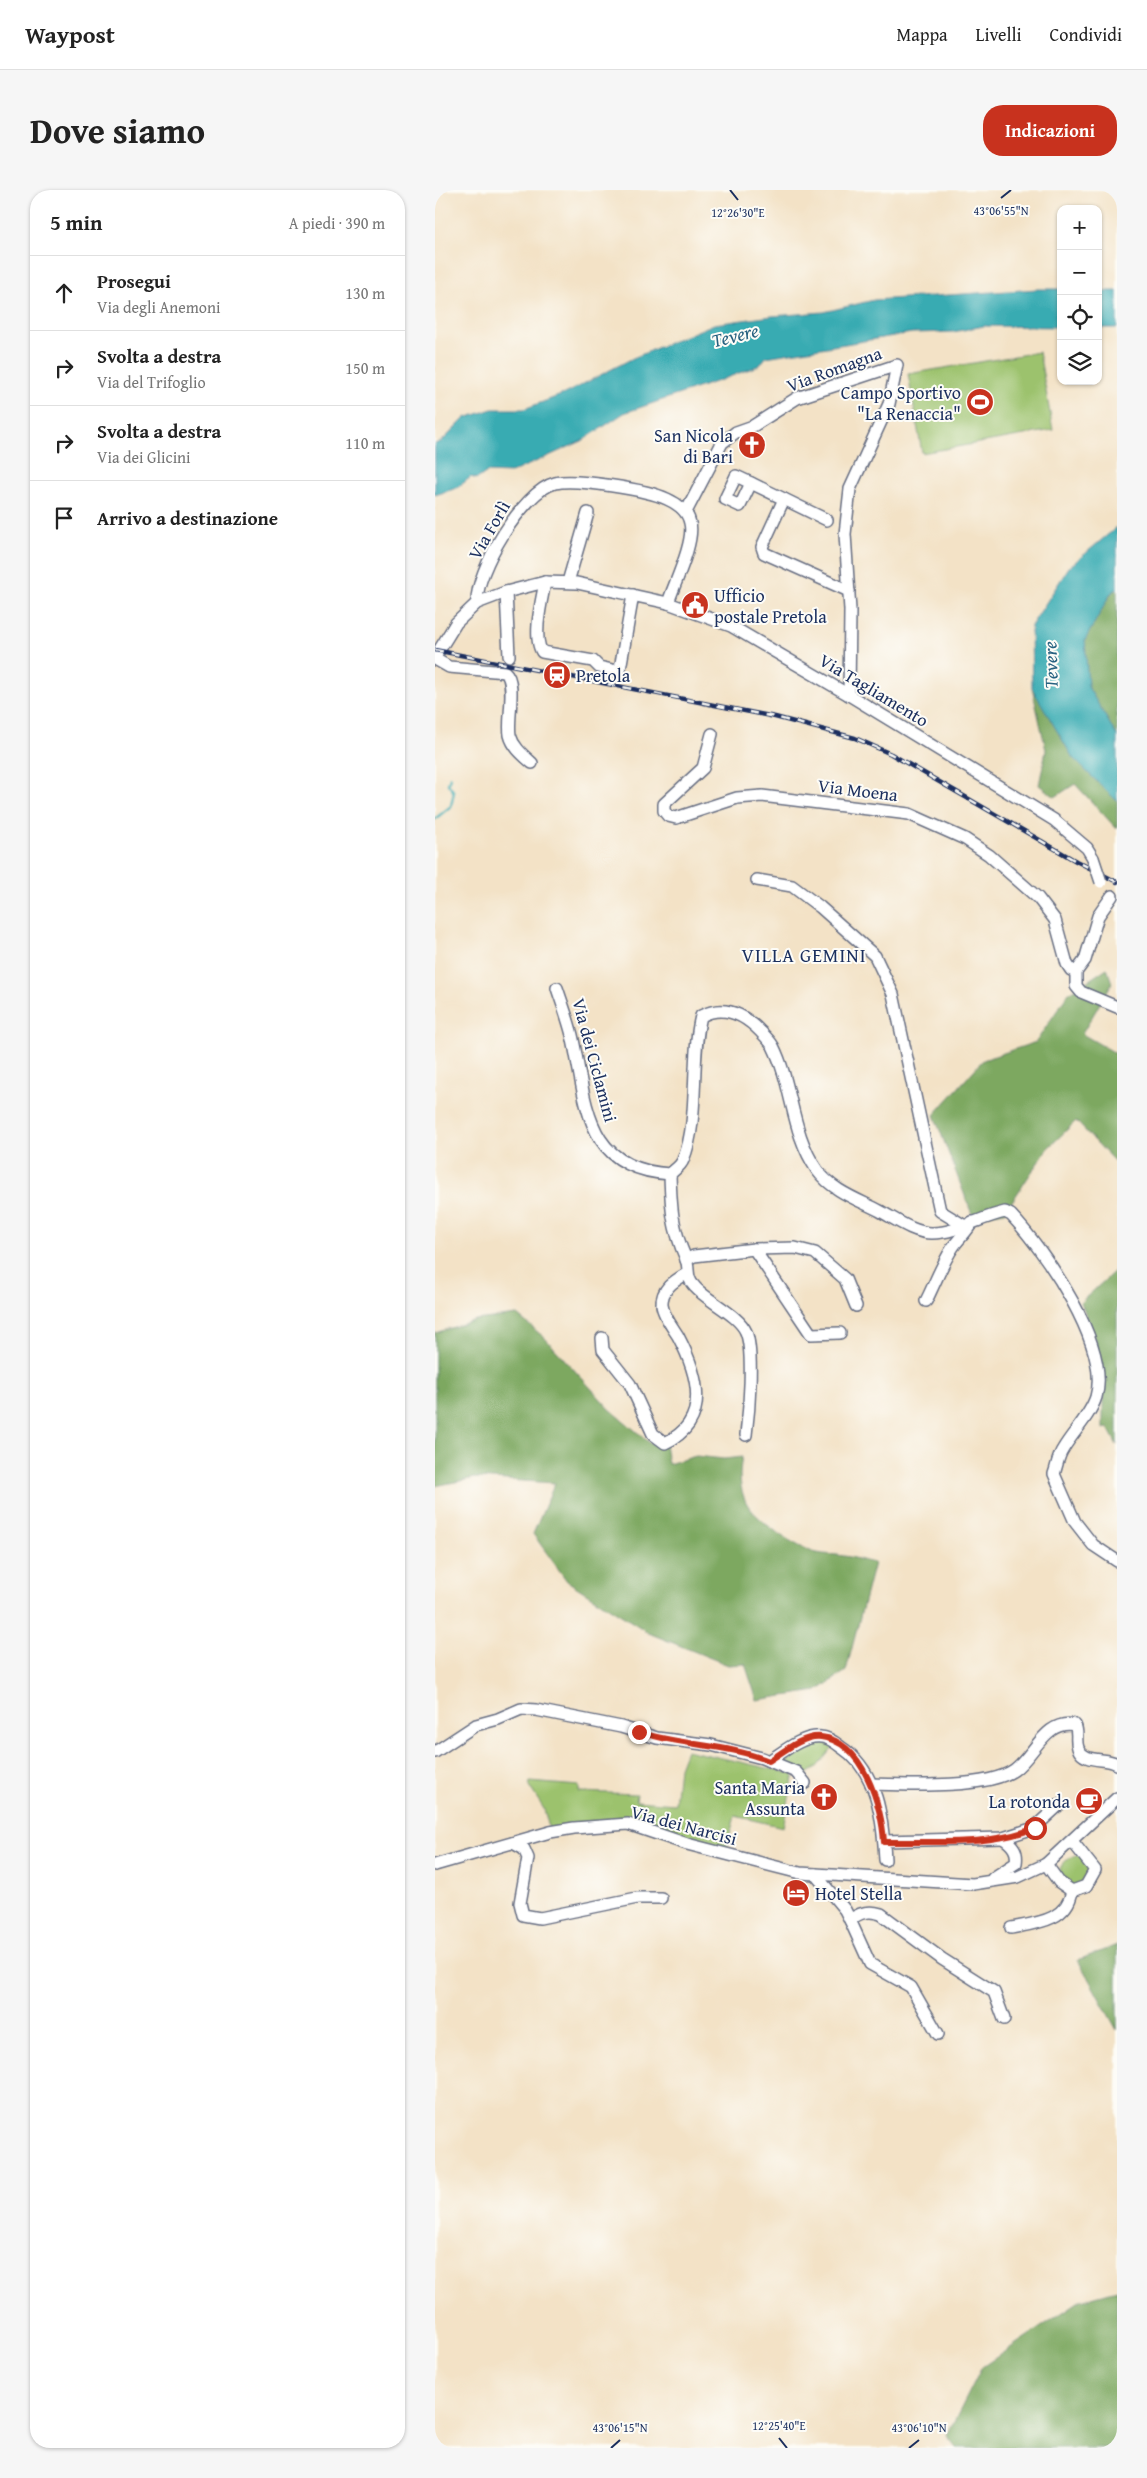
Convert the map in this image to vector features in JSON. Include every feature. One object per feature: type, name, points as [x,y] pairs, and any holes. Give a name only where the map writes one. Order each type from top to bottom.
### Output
[{"type":"street","name":"Via Romagna","points":[[686,512],[722,443],[736,432],[753,426],[797,398],[897,365],[889,404],[850,488],[845,534],[849,591]]},
{"type":"street","name":"Via Forlì","points":[[477,603],[477,594],[483,575],[503,534],[529,498],[548,486],[555,483],[575,482],[654,494],[670,500],[686,512]]},
{"type":"street","points":[[751,483],[827,520]]},
{"type":"street","points":[[784,499],[762,547],[764,552],[849,591],[849,695]]},
{"type":"street","points":[[668,603],[691,536],[690,523],[686,512]]},
{"type":"street","points":[[568,582],[588,513]]},
{"type":"street","points":[[545,582],[538,632],[539,647],[542,652],[593,661],[599,667],[617,671],[620,669],[633,595]]},
{"type":"street","name":"Via Tagliamento","points":[[435,658],[456,623],[477,603],[506,592],[545,582],[568,582],[668,603],[731,626],[849,695],[1054,820],[1087,848],[1093,858],[1101,882],[1114,897]]},
{"type":"street","points":[[506,592],[509,656]]},
{"type":"street","points":[[435,658],[449,666],[505,672],[508,675],[511,683],[510,735],[516,748],[531,763]]},
{"type":"street","name":"Via Moena","points":[[712,734],[703,768],[664,804],[664,810],[668,816],[676,818],[737,798],[762,796],[909,814],[965,839],[989,855],[1039,898],[1055,920],[1067,964],[1071,970],[1076,972],[1076,986],[1081,992],[1117,1007]]},
{"type":"street","points":[[757,880],[792,886],[820,906],[875,956],[893,994],[940,1210],[967,1223]]},
{"type":"street","points":[[1076,972],[1085,960],[1098,916],[1114,897]]},
{"type":"street","name":"Via dei Ciclamini","points":[[557,988],[572,1035],[584,1098],[592,1125],[603,1145],[635,1169],[651,1173],[670,1174]]},
{"type":"street","points":[[746,1434],[750,1406],[749,1340],[745,1329],[695,1287],[686,1274],[686,1260],[682,1254],[673,1224],[670,1174],[683,1162],[689,1140],[695,1065],[695,1039],[701,1016],[711,1011],[730,1011],[749,1020],[772,1044],[782,1067],[794,1118],[806,1150],[818,1171],[833,1186],[915,1229],[931,1233],[954,1229],[967,1223],[1005,1212],[1011,1215],[1055,1270],[1094,1350],[1099,1372],[1096,1397],[1087,1414],[1061,1451],[1054,1474],[1075,1522],[1093,1545],[1117,1561]]},
{"type":"street","points":[[926,1301],[954,1244],[967,1233],[967,1223]]},
{"type":"street","points":[[686,1260],[694,1256],[754,1249],[795,1248],[815,1253],[845,1279],[856,1306]]},
{"type":"street","points":[[754,1249],[811,1334],[840,1333]]},
{"type":"street","points":[[602,1338],[603,1350],[629,1384],[653,1434],[665,1443],[678,1436],[689,1424],[696,1412],[697,1396],[688,1359],[662,1307],[663,1295],[670,1283],[686,1274]]},
{"type":"street","points":[[435,1752],[476,1725],[498,1719],[521,1709],[621,1727],[657,1738],[711,1745],[769,1761],[796,1772],[805,1783]]},
{"type":"street","points":[[871,1784],[948,1784],[1000,1776],[1014,1770],[1051,1730],[1066,1723],[1075,1725],[1079,1733],[1078,1747],[1083,1754],[1097,1761],[1113,1761],[1117,1764]]},
{"type":"street","points":[[769,1761],[805,1739],[821,1737],[849,1752],[862,1765],[871,1784],[883,1830],[885,1860]]},
{"type":"street","name":"Via dei Narcisi","points":[[435,1865],[513,1842],[574,1828],[628,1824],[740,1858],[800,1873],[973,1884],[984,1883],[1018,1877],[1046,1864],[1117,1798]]},
{"type":"street","points":[[884,1842],[1003,1838],[1035,1828],[1059,1805]]},
{"type":"street","points":[[984,1883],[1016,1863],[1017,1856],[1013,1844],[1003,1838]]},
{"type":"street","points":[[1072,1840],[1095,1870],[1086,1886],[1072,1891]]},
{"type":"street","points":[[513,1842],[523,1849],[528,1858],[521,1903],[523,1915],[540,1918],[637,1898],[661,1898]]},
{"type":"street","points":[[1046,1864],[1059,1882],[1072,1891]]},
{"type":"street","points":[[815,1874],[845,1910],[869,1964],[911,1987],[937,2034]]},
{"type":"street","points":[[1011,1928],[1049,1919],[1061,1914],[1070,1903],[1072,1891]]},
{"type":"street","points":[[850,1920],[859,1913],[873,1911],[881,1914],[942,1959],[994,1992],[1004,2019]]},
{"type":"green space","name":"Campo Sportivo \"La Renaccia\"","points":[[1039,352],[1053,430],[922,453],[908,374]]},
{"type":"green space","points":[[1117,589],[1117,736],[1088,687],[1085,640],[1111,593]]},
{"type":"green space","points":[[1032,688],[1073,758],[1117,801],[1117,829],[1075,784],[1055,797],[1039,785],[1046,750]]},
{"type":"green space","points":[[1107,968],[1112,983],[1082,1034],[1117,1054],[1117,1164],[1076,1121],[1047,1149],[1005,1212],[973,1217],[934,1115],[983,1060],[1036,1042],[1068,994]]},
{"type":"green space","points":[[1117,1269],[1117,1445],[1108,1428],[1103,1429],[1103,1381],[1095,1341],[1081,1302]]},
{"type":"green space","points":[[517,1315],[545,1338],[610,1409],[651,1444],[665,1443],[668,1464],[696,1456],[724,1459],[742,1457],[740,1480],[746,1502],[767,1525],[799,1546],[820,1554],[837,1555],[874,1563],[846,1671],[817,1691],[757,1700],[745,1664],[728,1665],[651,1634],[567,1581],[533,1534],[555,1483],[475,1478],[435,1486],[435,1333],[476,1320]]},
{"type":"green space","points":[[805,1739],[836,1743],[817,1767],[802,1777],[769,1761]]},
{"type":"green space","points":[[686,1750],[794,1774],[783,1827],[735,1816],[726,1850],[628,1824],[550,1832],[544,1809],[529,1786],[530,1782],[579,1786],[579,1792],[637,1794],[636,1801],[675,1804],[679,1768]]},
{"type":"green space","points":[[1079,1854],[1092,1871],[1088,1879],[1071,1887],[1058,1875],[1065,1862]]},
{"type":"green space","points":[[1117,1945],[1117,2030],[1078,1960]]},
{"type":"green space","points":[[1117,2290],[1117,2448],[957,2448],[947,2436],[982,2367],[1081,2300]]},
{"type":"water","name":"Tevere","points":[[1057,289],[1057,327],[984,326],[953,332],[912,333],[766,357],[760,365],[624,413],[582,441],[510,473],[487,472],[477,479],[471,477],[457,488],[435,495],[435,444],[442,441],[465,418],[492,409],[524,409],[564,394],[633,358],[714,324],[772,316],[824,312],[874,300]]},
{"type":"water","points":[[1102,291],[1117,291],[1117,328],[1102,328]]},
{"type":"water","name":"Tevere","points":[[1117,527],[1117,589],[1111,593],[1085,640],[1088,687],[1117,736],[1117,801],[1073,758],[1032,688],[1031,626],[1069,567]]},
{"type":"waterway","points":[[435,819],[451,806],[454,792],[448,784],[450,777]]},
{"type":"railway","points":[[435,650],[775,717],[855,738],[891,754],[1076,861],[1117,882]]},
{"type":"place","name":"Campo Sportivo \"La Renaccia\"","points":[[980,402]]},
{"type":"place","name":"San Nicola di Bari","points":[[752,445]]},
{"type":"place","name":"Ufficio postale Pretola","points":[[695,605]]},
{"type":"place","name":"Pretola","points":[[557,675]]},
{"type":"place","name":"Santa Maria Assunta","points":[[824,1797]]},
{"type":"place","name":"La rotonda","points":[[1089,1801]]},
{"type":"place","name":"Hotel Stella","points":[[796,1893]]},
{"type":"district","name":"VILLA GEMINI","points":[[804,955]]},
{"type":"route","points":[[639,1732],[657,1738],[711,1745],[769,1761],[805,1739],[821,1737],[835,1743],[849,1752],[862,1765],[871,1784],[879,1812],[884,1842],[987,1840],[1019,1834],[1035,1828]]}]
